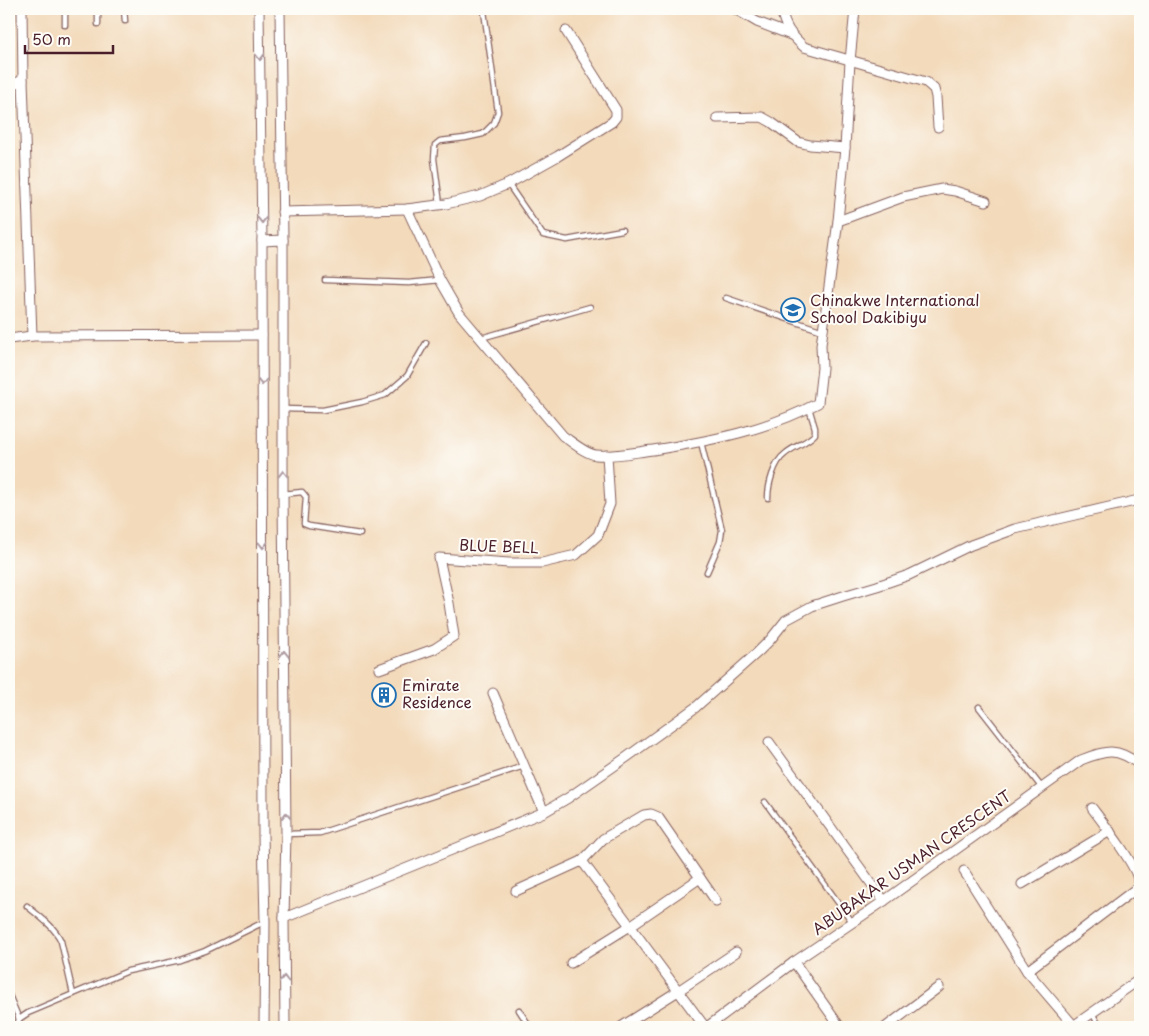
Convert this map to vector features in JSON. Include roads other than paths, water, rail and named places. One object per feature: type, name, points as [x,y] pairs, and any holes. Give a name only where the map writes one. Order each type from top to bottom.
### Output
[{"type":"street","points":[[22,9],[32,336]]},
{"type":"street","points":[[259,9],[262,241],[264,1027]]},
{"type":"street","points":[[280,9],[286,834],[284,918],[285,1027]]},
{"type":"street","points":[[735,9],[757,22],[791,35]]},
{"type":"street","points":[[781,9],[784,22],[791,35],[804,47],[926,82],[934,90],[936,97],[938,127]]},
{"type":"street","points":[[407,209],[440,280],[459,313],[563,436],[594,455],[626,454],[701,442],[771,424],[799,414],[818,403],[822,368],[821,346],[838,221],[845,148],[855,9]]},
{"type":"street","points":[[282,212],[407,209],[480,196],[508,184],[558,156],[612,122],[616,117],[616,110],[566,31]]},
{"type":"street","points":[[9,86],[23,80]]},
{"type":"street","points":[[717,118],[762,117],[798,142],[845,148]]},
{"type":"street","points":[[838,221],[903,198],[942,189],[986,201]]},
{"type":"street","points":[[262,241],[283,240]]},
{"type":"street","points":[[9,339],[32,336],[262,336]]},
{"type":"street","name":"BLUE BELL","points":[[379,669],[434,648],[454,636],[439,558],[509,563],[542,563],[576,555],[598,535],[610,504],[607,455]]},
{"type":"street","points":[[284,918],[544,812],[568,798],[627,758],[696,707],[770,640],[786,620],[812,606],[909,575],[971,545],[1014,529],[1139,500]]},
{"type":"street","points":[[493,693],[544,812]]},
{"type":"street","points":[[769,742],[884,901]]},
{"type":"street","name":"ABUBAKAR USMAN CRESCENT","points":[[706,1027],[794,962],[853,923],[1080,760],[1101,752],[1116,752],[1140,765]]},
{"type":"street","points":[[1027,971],[1137,888],[1139,880],[1134,868],[1110,831],[1092,808]]},
{"type":"street","points":[[516,891],[582,861],[603,839],[644,815],[651,814],[658,817],[716,902]]},
{"type":"street","points":[[1022,884],[1110,831]]},
{"type":"street","points":[[582,861],[706,1027]]},
{"type":"street","points":[[964,871],[1027,971],[1073,1027],[1140,979]]},
{"type":"street","points":[[571,963],[630,926],[700,878]]},
{"type":"street","points":[[621,1027],[736,952]]},
{"type":"street","points":[[794,962],[840,1027]]},
{"type":"street","points":[[886,1027],[939,987]]},
{"type":"lane","points":[[65,9],[65,25]]},
{"type":"lane","points":[[98,9],[98,24]]},
{"type":"lane","points":[[124,9],[125,21]]},
{"type":"lane","points":[[440,204],[434,160],[435,145],[440,141],[483,134],[494,123],[498,112],[484,11]]},
{"type":"lane","points":[[508,184],[544,235],[567,240],[622,230]]},
{"type":"lane","points":[[326,280],[409,283],[440,280]]},
{"type":"lane","points":[[726,298],[823,331]]},
{"type":"lane","points":[[480,338],[590,307]]},
{"type":"lane","points":[[283,410],[323,410],[386,395],[407,376],[426,343]]},
{"type":"lane","points":[[768,498],[772,476],[784,454],[810,440],[815,434],[809,408]]},
{"type":"lane","points":[[701,442],[722,530],[720,542],[707,572]]},
{"type":"lane","points":[[283,494],[302,492],[306,497],[304,524],[360,534]]},
{"type":"lane","points":[[979,707],[1042,788]]},
{"type":"lane","points":[[286,834],[320,833],[524,766]]},
{"type":"lane","points":[[765,802],[853,923]]},
{"type":"lane","points":[[27,906],[58,934],[73,994]]},
{"type":"lane","points":[[19,1019],[28,1013],[128,971],[180,960],[206,951],[265,922]]},
{"type":"lane","points":[[9,995],[19,1019],[17,1027]]},
{"type":"lane","points":[[519,1010],[530,1027]]},
{"type":"lane","points":[[1092,1013],[1100,1027]]},
{"type":"place","name":"Chinakwe International School Dakibiyu","points":[[793,310]]},
{"type":"place","name":"Emirate Residence","points":[[384,695]]}]
